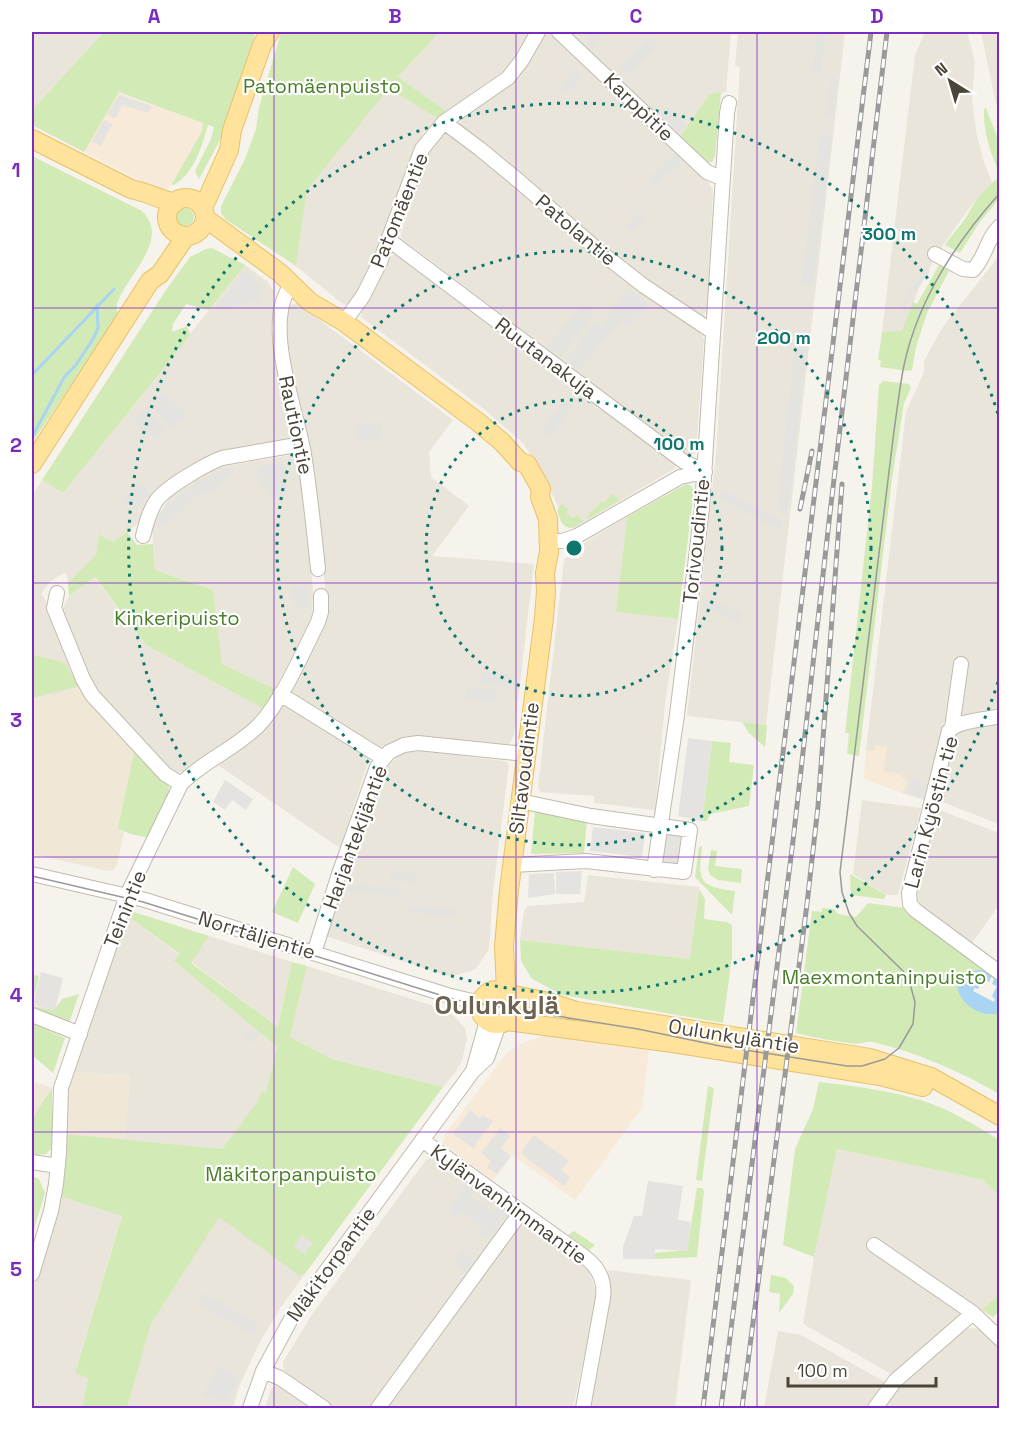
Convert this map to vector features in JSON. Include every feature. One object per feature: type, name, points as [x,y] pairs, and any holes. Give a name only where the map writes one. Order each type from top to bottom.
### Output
[{"type":"main road","points":[[32,464],[150,282],[152,268],[164,247],[229,150],[232,130],[264,36]]},
{"type":"main road","name":"Siltavoudintie","points":[[32,139],[131,189],[138,197],[186,217],[238,244],[262,260],[321,310],[344,322],[502,442],[520,462],[521,469],[534,492],[540,497],[548,519],[546,591],[504,946],[496,995],[515,1008],[511,1018],[498,1022]]},
{"type":"main road","points":[[496,995],[480,1011],[498,1022]]},
{"type":"main road","name":"Oulunkyläntie","points":[[496,995],[549,1002],[576,1011],[870,1058],[931,1077],[999,1116]]},
{"type":"main road","name":"Oulunkyläntie","points":[[498,1022],[692,1046],[880,1076],[938,1092],[954,1092]]},
{"type":"street","name":"Patomäentie","points":[[344,322],[363,296],[389,240],[422,149],[444,122],[508,78],[522,60],[538,32]]},
{"type":"street","name":"Karppitie","points":[[559,32],[707,172],[721,178]]},
{"type":"street","name":"Torivoudintie","points":[[654,870],[677,715],[705,472],[721,178],[729,103]]},
{"type":"street","name":"Patolantie","points":[[444,122],[520,182],[617,265],[713,332]]},
{"type":"street","points":[[935,254],[963,269],[973,270],[983,258],[988,240],[999,226]]},
{"type":"street","name":"Ruutanakuja","points":[[389,240],[683,461],[705,472]]},
{"type":"street","name":"Rautiontie","points":[[292,284],[282,297],[280,328],[284,376],[302,444],[318,568]]},
{"type":"street","points":[[143,536],[147,521],[160,497],[206,465],[221,458],[302,444]]},
{"type":"street","points":[[549,546],[577,536],[680,477],[705,472]]},
{"type":"street","points":[[57,593],[54,608],[91,694],[165,774],[181,784]]},
{"type":"street","name":"Teinintie","points":[[32,1274],[51,1211],[58,1166],[61,1088],[127,895],[181,784],[190,774],[259,725],[280,694],[318,622],[321,612],[321,596]]},
{"type":"street","points":[[951,728],[961,664]]},
{"type":"street","points":[[280,694],[383,759]]},
{"type":"street","name":"Larin Kyöstin tie","points":[[999,716],[951,728],[949,731],[911,881],[909,898],[915,910],[999,973]]},
{"type":"street","name":"Harjantekijäntie","points":[[314,953],[366,796],[377,767],[383,759],[397,748],[418,743],[525,754]]},
{"type":"street","points":[[512,865],[586,861],[684,872],[690,830],[591,816],[520,801]]},
{"type":"street","name":"Norrtäljentie","points":[[32,874],[127,895],[447,995],[496,995]]},
{"type":"street","points":[[32,1015],[80,1034]]},
{"type":"street","name":"Mäkitorpantie","points":[[250,1408],[262,1371],[280,1335],[473,1071],[498,1022]]},
{"type":"street","name":"Kylänvanhimmantie","points":[[422,1140],[590,1261],[602,1281],[603,1298],[583,1408]]},
{"type":"street","points":[[32,1162],[58,1166]]},
{"type":"street","points":[[378,1408],[521,1212]]},
{"type":"street","points":[[874,1245],[973,1313],[999,1339]]},
{"type":"street","points":[[875,1408],[895,1381],[973,1313]]},
{"type":"street","points":[[262,1371],[280,1378],[324,1408]]},
{"type":"shaded area","points":[[32,32],[104,32],[32,110]]},
{"type":"shaded area","points":[[432,32],[530,32],[505,70],[446,111],[398,77],[436,36]]},
{"type":"shaded area","points":[[545,32],[551,32],[707,180],[713,190],[707,311],[703,315],[699,316],[645,278],[576,225],[532,183],[462,127],[460,123],[464,117],[519,78]]},
{"type":"shaded area","points":[[568,32],[731,32],[726,92],[709,94],[680,137]]},
{"type":"shaded area","points":[[592,32],[604,32],[593,49],[586,39]]},
{"type":"shaded area","points":[[738,32],[845,32],[766,725],[687,716],[716,455],[740,67],[735,66]]},
{"type":"shaded area","points":[[818,32],[826,32],[821,73],[812,72]]},
{"type":"shaded area","points":[[925,32],[967,32],[975,61],[972,100],[977,136],[992,182],[967,211],[935,257],[920,286],[902,332],[882,332],[915,55]]},
{"type":"shaded area","points":[[981,32],[999,32],[999,113],[995,99]]},
{"type":"shaded area","points":[[648,37],[657,45],[628,75],[620,67]]},
{"type":"shaded area","points":[[574,69],[584,77],[566,94],[560,90]]},
{"type":"shaded area","points":[[831,78],[838,79],[834,117],[826,116]]},
{"type":"shaded area","points":[[389,87],[438,119],[423,133],[366,275],[352,302],[344,305],[296,266],[307,190]]},
{"type":"shaded area","points":[[118,92],[203,123],[202,131],[183,168],[171,186],[166,189],[157,189],[84,152]]},
{"type":"shaded area","points":[[119,95],[152,106],[148,113],[122,105],[115,119],[107,114]]},
{"type":"shaded area","points":[[668,107],[686,124],[680,133],[660,116]]},
{"type":"shaded area","points":[[104,120],[113,124],[100,146],[92,141]]},
{"type":"shaded area","points":[[446,133],[451,134],[526,196],[578,244],[698,330],[704,339],[696,452],[694,454],[687,456],[401,238],[429,153],[440,137]]},
{"type":"shaded area","points":[[820,134],[832,136],[813,286],[801,285]]},
{"type":"shaded area","points":[[675,153],[683,162],[655,186],[648,178]]},
{"type":"shaded area","points":[[639,212],[644,218],[633,231],[627,226]]},
{"type":"shaded area","points":[[396,254],[676,463],[674,469],[576,527],[572,528],[565,523],[543,473],[523,443],[485,410],[361,317],[363,304],[391,256]]},
{"type":"shaded area","points":[[999,256],[999,707],[963,715],[946,716],[924,800],[902,793],[907,781],[884,771],[874,751],[866,750],[906,412],[924,372],[924,361],[942,328]]},
{"type":"shaded area","points":[[245,265],[268,282],[273,290],[273,345],[277,375],[292,438],[215,454],[200,461],[154,492],[139,523],[113,542],[99,534],[96,555],[68,583],[67,575],[64,573],[51,581],[41,594],[79,686],[52,697],[32,664],[32,496],[42,480],[63,493]]},
{"type":"shaded area","points":[[926,268],[930,271],[903,309],[899,306]]},
{"type":"shaded area","points":[[245,270],[261,286],[259,301],[221,310],[216,305]]},
{"type":"shaded area","points":[[628,287],[649,304],[630,327],[622,320],[580,370],[566,360],[595,322],[600,326]]},
{"type":"shaded area","points":[[297,303],[453,420],[429,452],[431,477],[469,506],[432,556],[534,564],[514,735],[510,743],[505,746],[417,736],[377,747],[291,692],[327,605],[310,446],[294,394],[288,363],[285,307]]},
{"type":"shaded area","points":[[584,305],[595,313],[561,357],[547,346]]},
{"type":"shaded area","points":[[795,345],[807,348],[787,515],[777,510]]},
{"type":"shaded area","points":[[163,392],[187,415],[171,428],[149,404]]},
{"type":"shaded area","points":[[564,399],[573,406],[550,438],[541,431]]},
{"type":"shaded area","points":[[146,407],[165,428],[155,440],[133,422]]},
{"type":"shaded area","points":[[381,421],[383,439],[357,441],[355,425]]},
{"type":"shaded area","points":[[297,454],[313,589],[312,619],[275,689],[222,664],[213,590],[155,570],[152,527],[170,496],[215,468]]},
{"type":"shaded area","points":[[283,462],[288,496],[271,499],[255,472],[262,466]]},
{"type":"shaded area","points":[[229,466],[235,471],[210,493],[199,494],[164,527],[158,527],[157,515],[172,502],[196,482]]},
{"type":"shaded area","points":[[139,482],[151,492],[136,510],[123,500]]},
{"type":"shaded area","points":[[723,490],[783,520],[781,531],[719,498]]},
{"type":"shaded area","points":[[627,517],[616,612],[678,619],[665,704],[655,810],[594,803],[594,796],[540,792],[538,788],[564,560],[581,545]]},
{"type":"shaded area","points":[[94,577],[146,645],[264,709],[258,717],[246,728],[184,771],[176,773],[169,769],[95,691],[62,610],[69,596]]},
{"type":"shaded area","points":[[307,586],[310,606],[302,608],[294,606],[291,587]]},
{"type":"shaded area","points":[[706,598],[741,613],[739,622],[704,607]]},
{"type":"shaded area","points":[[32,664],[52,696],[79,686],[88,702],[138,756],[139,762],[117,865],[113,870],[107,871],[32,854]]},
{"type":"shaded area","points":[[482,672],[516,675],[513,688],[480,684]]},
{"type":"shaded area","points":[[467,687],[497,689],[495,703],[465,699]]},
{"type":"shaded area","points":[[283,704],[370,756],[340,848],[215,763]]},
{"type":"shaded area","points":[[999,722],[999,824],[937,800],[956,731]]},
{"type":"shaded area","points":[[688,738],[712,741],[702,821],[678,816]]},
{"type":"shaded area","points":[[875,745],[887,747],[884,771],[901,774],[901,778],[907,781],[902,793],[864,779],[866,750],[874,751]]},
{"type":"shaded area","points":[[421,751],[505,761],[509,764],[493,891],[489,949],[478,966],[457,975],[448,976],[326,936],[384,771],[398,756]]},
{"type":"shaded area","points":[[913,779],[927,784],[921,799],[906,793]]},
{"type":"shaded area","points":[[225,780],[253,799],[246,810],[232,800],[225,810],[213,802]]},
{"type":"shaded area","points":[[862,800],[921,808],[898,895],[886,895],[853,874]]},
{"type":"shaded area","points":[[934,808],[999,833],[999,905],[972,943],[920,903],[917,897]]},
{"type":"shaded area","points":[[661,825],[685,829],[684,872],[654,870]]},
{"type":"shaded area","points":[[593,827],[645,833],[642,857],[590,851]]},
{"type":"shaded area","points":[[391,871],[417,873],[414,883],[390,880]]},
{"type":"shaded area","points":[[582,871],[580,894],[556,894],[556,872]]},
{"type":"shaded area","points":[[554,873],[555,894],[528,898],[529,874]]},
{"type":"shaded area","points":[[588,875],[699,887],[690,959],[520,940],[524,911],[528,906],[584,902]]},
{"type":"shaded area","points":[[352,884],[400,890],[400,896],[346,891]]},
{"type":"shaded area","points":[[411,905],[455,910],[455,917],[408,912]]},
{"type":"shaded area","points":[[126,915],[180,955],[175,962],[277,1047],[266,1092],[222,1149],[124,1140],[130,1076],[71,1072]]},
{"type":"shaded area","points":[[209,936],[292,962],[278,1027],[191,962]]},
{"type":"shaded area","points":[[307,966],[440,1008],[453,1015],[465,1028],[467,1038],[462,1061],[455,1073],[443,1087],[332,1059],[290,1037]]},
{"type":"shaded area","points":[[41,972],[63,978],[55,1011],[33,1005]]},
{"type":"shaded area","points":[[247,1029],[259,1032],[255,1043],[244,1039]]},
{"type":"shaded area","points":[[543,1036],[563,1036],[649,1050],[642,1108],[575,1200],[512,1155],[493,1181],[443,1144],[444,1136],[506,1054],[520,1044]]},
{"type":"shaded area","points":[[71,1072],[130,1076],[124,1140],[65,1134],[66,1086]]},
{"type":"shaded area","points":[[32,1081],[52,1088],[32,1119]]},
{"type":"shaded area","points":[[470,1110],[480,1118],[482,1115],[493,1121],[473,1148],[453,1134]]},
{"type":"shaded area","points":[[500,1128],[510,1135],[501,1148],[511,1156],[497,1174],[487,1167],[491,1161],[481,1153]]},
{"type":"shaded area","points":[[534,1135],[569,1161],[561,1170],[570,1177],[564,1186],[523,1155],[522,1150]]},
{"type":"shaded area","points":[[837,1149],[984,1180],[999,1196],[999,1294],[982,1310],[975,1305],[893,1375],[803,1324],[814,1257]]},
{"type":"shaded area","points":[[432,1157],[508,1210],[509,1218],[372,1408],[335,1408],[287,1374],[283,1362],[311,1316],[426,1160]]},
{"type":"shaded area","points":[[648,1181],[683,1186],[678,1220],[691,1222],[687,1251],[655,1249],[655,1259],[623,1259],[623,1247],[634,1216],[642,1216]]},
{"type":"shaded area","points":[[466,1185],[475,1192],[472,1197],[494,1213],[499,1207],[508,1214],[488,1240],[479,1234],[483,1228],[461,1212],[457,1218],[448,1211]]},
{"type":"shaded area","points":[[60,1196],[122,1215],[75,1372],[88,1378],[82,1408],[32,1408],[32,1291]]},
{"type":"shaded area","points":[[220,1214],[304,1275],[261,1340],[240,1384],[233,1408],[127,1408],[151,1324]]},
{"type":"shaded area","points":[[523,1223],[581,1264],[588,1271],[593,1282],[596,1294],[595,1305],[573,1408],[387,1408],[519,1225]]},
{"type":"shaded area","points":[[302,1235],[313,1243],[304,1254],[294,1247]]},
{"type":"shaded area","points":[[462,1251],[474,1260],[465,1272],[453,1263]]},
{"type":"shaded area","points":[[608,1270],[691,1280],[675,1408],[590,1408],[611,1290]]},
{"type":"shaded area","points":[[204,1293],[259,1324],[253,1335],[197,1304]]},
{"type":"shaded area","points":[[969,1328],[980,1329],[999,1348],[999,1408],[883,1408],[899,1386],[961,1332]]},
{"type":"shaded area","points":[[778,1331],[801,1335],[885,1382],[865,1408],[764,1408]]},
{"type":"shaded area","points":[[217,1366],[239,1377],[227,1402],[203,1395]]},
{"type":"shaded area","points":[[276,1385],[314,1408],[265,1408],[271,1389]]},
{"type":"green space","name":"Patomäenpuisto","points":[[104,32],[256,32],[239,94],[219,142],[199,179],[195,171],[211,139],[214,127],[208,125],[192,167],[174,185],[172,184],[202,131],[203,123],[119,92],[84,152],[32,125],[32,110]]},
{"type":"green space","name":"Patomäenpuisto","points":[[281,32],[432,32],[437,35],[398,77],[446,111],[438,119],[389,88],[307,190],[296,266],[225,219],[221,213],[221,206],[245,159],[256,129],[259,108]]},
{"type":"green space","points":[[721,92],[715,156],[712,162],[707,162],[680,137],[709,94]]},
{"type":"green space","points":[[986,108],[999,142],[999,172],[986,133],[984,109]]},
{"type":"green space","points":[[32,156],[142,211],[150,222],[152,233],[145,256],[118,301],[118,315],[32,443]]},
{"type":"green space","points":[[999,178],[999,199],[979,223],[960,253],[945,245],[981,194]]},
{"type":"green space","points":[[185,208],[191,211],[194,217],[191,223],[185,226],[179,223],[176,217],[179,211]]},
{"type":"green space","points":[[212,248],[245,265],[209,310],[186,304],[173,324],[172,332],[187,326],[190,335],[63,493],[42,480],[190,257]]},
{"type":"green space","points":[[939,265],[949,271],[927,313],[916,347],[912,370],[880,367],[881,361],[878,360],[882,332],[902,331],[913,302],[917,304]]},
{"type":"green space","points":[[883,381],[909,384],[911,388],[904,403],[892,479],[859,756],[847,754],[849,733],[845,733],[872,486],[879,385]]},
{"type":"green space","points":[[686,484],[694,490],[678,619],[616,612],[627,517]]},
{"type":"green space","points":[[612,494],[620,500],[590,518],[586,517],[602,502],[604,503]]},
{"type":"green space","points":[[562,504],[568,509],[566,513],[572,518],[576,517],[575,514],[584,521],[572,528],[565,526],[557,510]]},
{"type":"green space","name":"Kinkeripuisto","points":[[127,532],[137,545],[153,544],[155,570],[213,590],[222,664],[275,689],[264,709],[146,645],[95,577],[69,596],[68,583],[96,555],[99,534],[113,542]]},
{"type":"green space","points":[[35,655],[65,663],[79,686],[32,698],[32,662]]},
{"type":"green space","points":[[742,722],[767,725],[765,747],[749,733]]},
{"type":"green space","points":[[712,741],[731,743],[729,762],[754,765],[749,806],[710,814],[707,821],[702,821]]},
{"type":"green space","points":[[134,753],[168,784],[170,793],[149,838],[130,834],[118,828]]},
{"type":"green space","points":[[535,811],[587,821],[584,853],[531,854]]},
{"type":"green space","points":[[702,846],[700,867],[703,880],[714,887],[735,891],[732,915],[695,877],[699,847]]},
{"type":"green space","points":[[711,850],[717,851],[715,866],[742,869],[741,883],[718,880],[710,875],[708,868]]},
{"type":"green space","points":[[293,867],[315,884],[298,923],[272,912]]},
{"type":"green space","points":[[850,874],[886,895],[884,899],[851,895]]},
{"type":"green space","points":[[699,889],[705,899],[704,919],[727,922],[732,925],[732,957],[723,1023],[563,995],[532,979],[521,961],[520,940],[690,959]]},
{"type":"green space","name":"Maexmontaninpuisto","points":[[868,903],[905,908],[979,967],[999,979],[999,1094],[937,1063],[889,1046],[871,1042],[855,1044],[796,1033],[812,911],[822,912],[822,908],[834,909],[838,914],[856,917]]},
{"type":"green space","name":"Mäkitorpanpuisto","points":[[131,911],[209,936],[191,963],[278,1027],[292,962],[307,966],[290,1037],[332,1059],[443,1087],[304,1275],[300,1276],[219,1217],[151,1324],[127,1408],[82,1408],[88,1378],[75,1373],[122,1216],[60,1196],[65,1134],[222,1149],[256,1104],[263,1090],[264,1094],[266,1092],[277,1047],[174,961],[180,954],[126,915]]},
{"type":"green space","points":[[32,974],[39,976],[32,1006]]},
{"type":"green space","points":[[79,994],[68,1026],[32,1010],[32,1006],[54,1010],[62,999]]},
{"type":"green space","points":[[32,1023],[65,1038],[53,1073],[32,1055]]},
{"type":"green space","points":[[819,1082],[883,1091],[930,1103],[951,1112],[999,1140],[999,1196],[984,1180],[837,1149],[814,1257],[783,1245],[795,1149],[813,1109]]},
{"type":"green space","points":[[708,1086],[714,1088],[702,1181],[696,1180]]},
{"type":"green space","points":[[52,1088],[52,1148],[46,1154],[32,1155],[32,1119]]},
{"type":"green space","points":[[32,1176],[39,1179],[45,1193],[33,1232],[32,1231]]},
{"type":"green space","points":[[697,1188],[702,1188],[704,1191],[697,1257],[655,1259],[655,1253],[687,1250]]},
{"type":"green space","points":[[574,1231],[595,1245],[589,1250],[568,1235]]},
{"type":"green space","points":[[771,1275],[786,1278],[794,1286],[793,1294],[779,1313],[780,1294],[769,1292]]},
{"type":"green space","points":[[999,1294],[999,1311],[993,1317],[982,1310]]},
{"type":"water","points":[[982,970],[999,982],[999,1013],[987,1014],[976,1010],[960,996],[958,987],[960,979],[968,973]]},
{"type":"pier","points":[[991,977],[994,979],[992,984],[997,986],[992,996],[995,999],[994,1002],[973,991],[975,988],[978,989],[984,979],[989,982]]},
{"type":"waterway","points":[[32,375],[114,289]]},
{"type":"waterway","points":[[32,437],[65,376],[76,365],[93,339],[98,328],[97,305]]},
{"type":"tram line","points":[[32,876],[143,902],[456,1000],[847,1066],[862,1066],[885,1059],[899,1048],[913,1024],[915,1002],[910,984],[903,971],[857,926],[849,913],[842,892],[840,872],[895,422],[903,370],[917,321],[953,253],[1000,193]]},
{"type":"railway","points":[[703,1408],[871,32]]},
{"type":"railway","points":[[721,1408],[793,841],[887,32]]},
{"type":"railway","points":[[800,509],[812,451]]},
{"type":"railway","points":[[742,1408],[818,806],[842,484]]},
{"type":"district","name":"Oulunkylä","points":[[497,1005]]}]
